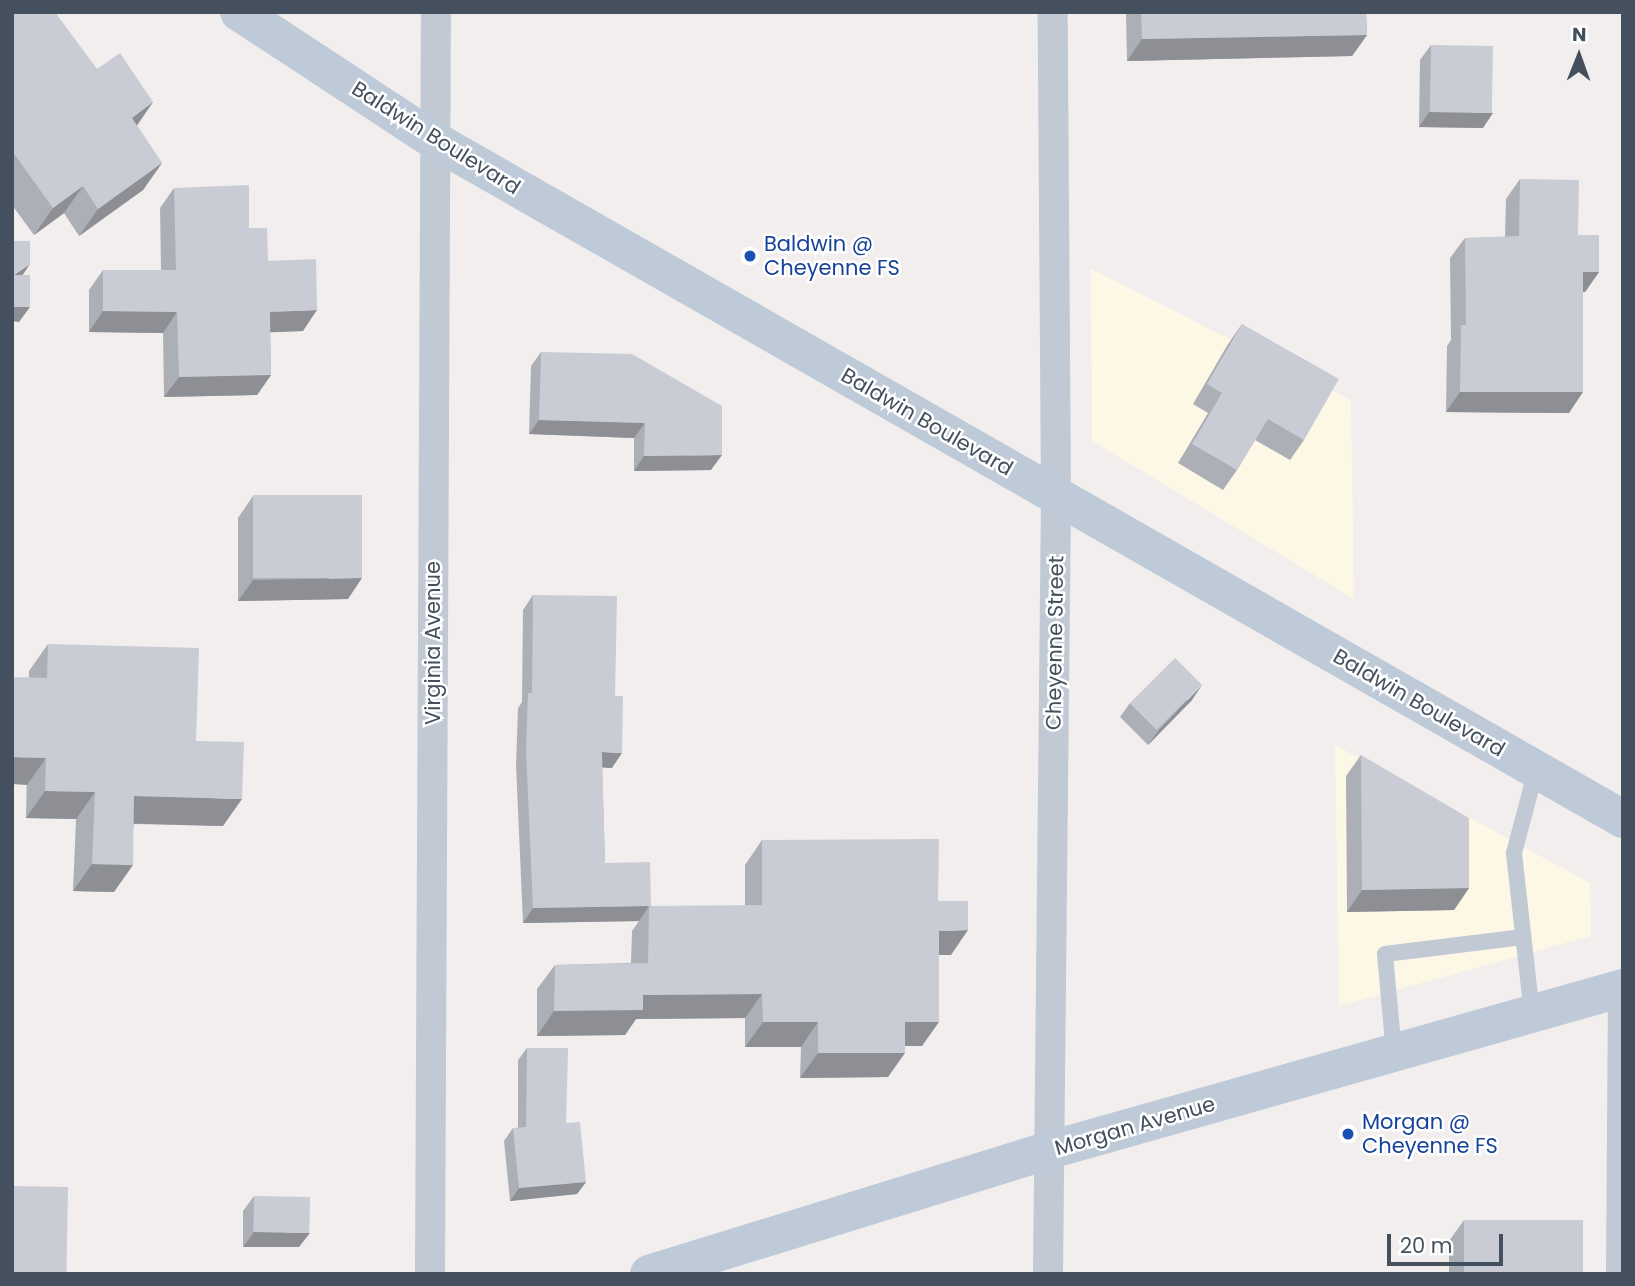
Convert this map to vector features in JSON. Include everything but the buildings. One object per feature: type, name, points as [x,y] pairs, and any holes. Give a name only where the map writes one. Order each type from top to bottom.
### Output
[{"type":"main road","name":"Baldwin Boulevard","points":[[239,12],[437,142],[1623,819]]},
{"type":"main road","name":"Morgan Avenue","points":[[649,1274],[1050,1150],[1623,989]]},
{"type":"street","name":"Virginia Avenue","points":[[430,1274],[436,12]]},
{"type":"street","name":"Cheyenne Street","points":[[1048,1274],[1056,496],[1052,12]]},
{"type":"street","points":[[1621,1274],[1623,989]]},
{"type":"lane","points":[[1532,1014],[1514,853],[1536,770]]},
{"type":"lane","points":[[1394,1053],[1385,954],[1523,937]]},
{"type":"shaded area","points":[[1091,269],[1351,400],[1354,599],[1092,441]]},
{"type":"shaded area","points":[[1335,745],[1590,883],[1591,936],[1339,1006]]},
{"type":"place","name":"Baldwin @ Cheyenne FS","points":[[750,256]]},
{"type":"place","name":"Morgan @ Cheyenne FS","points":[[1348,1134]]}]
